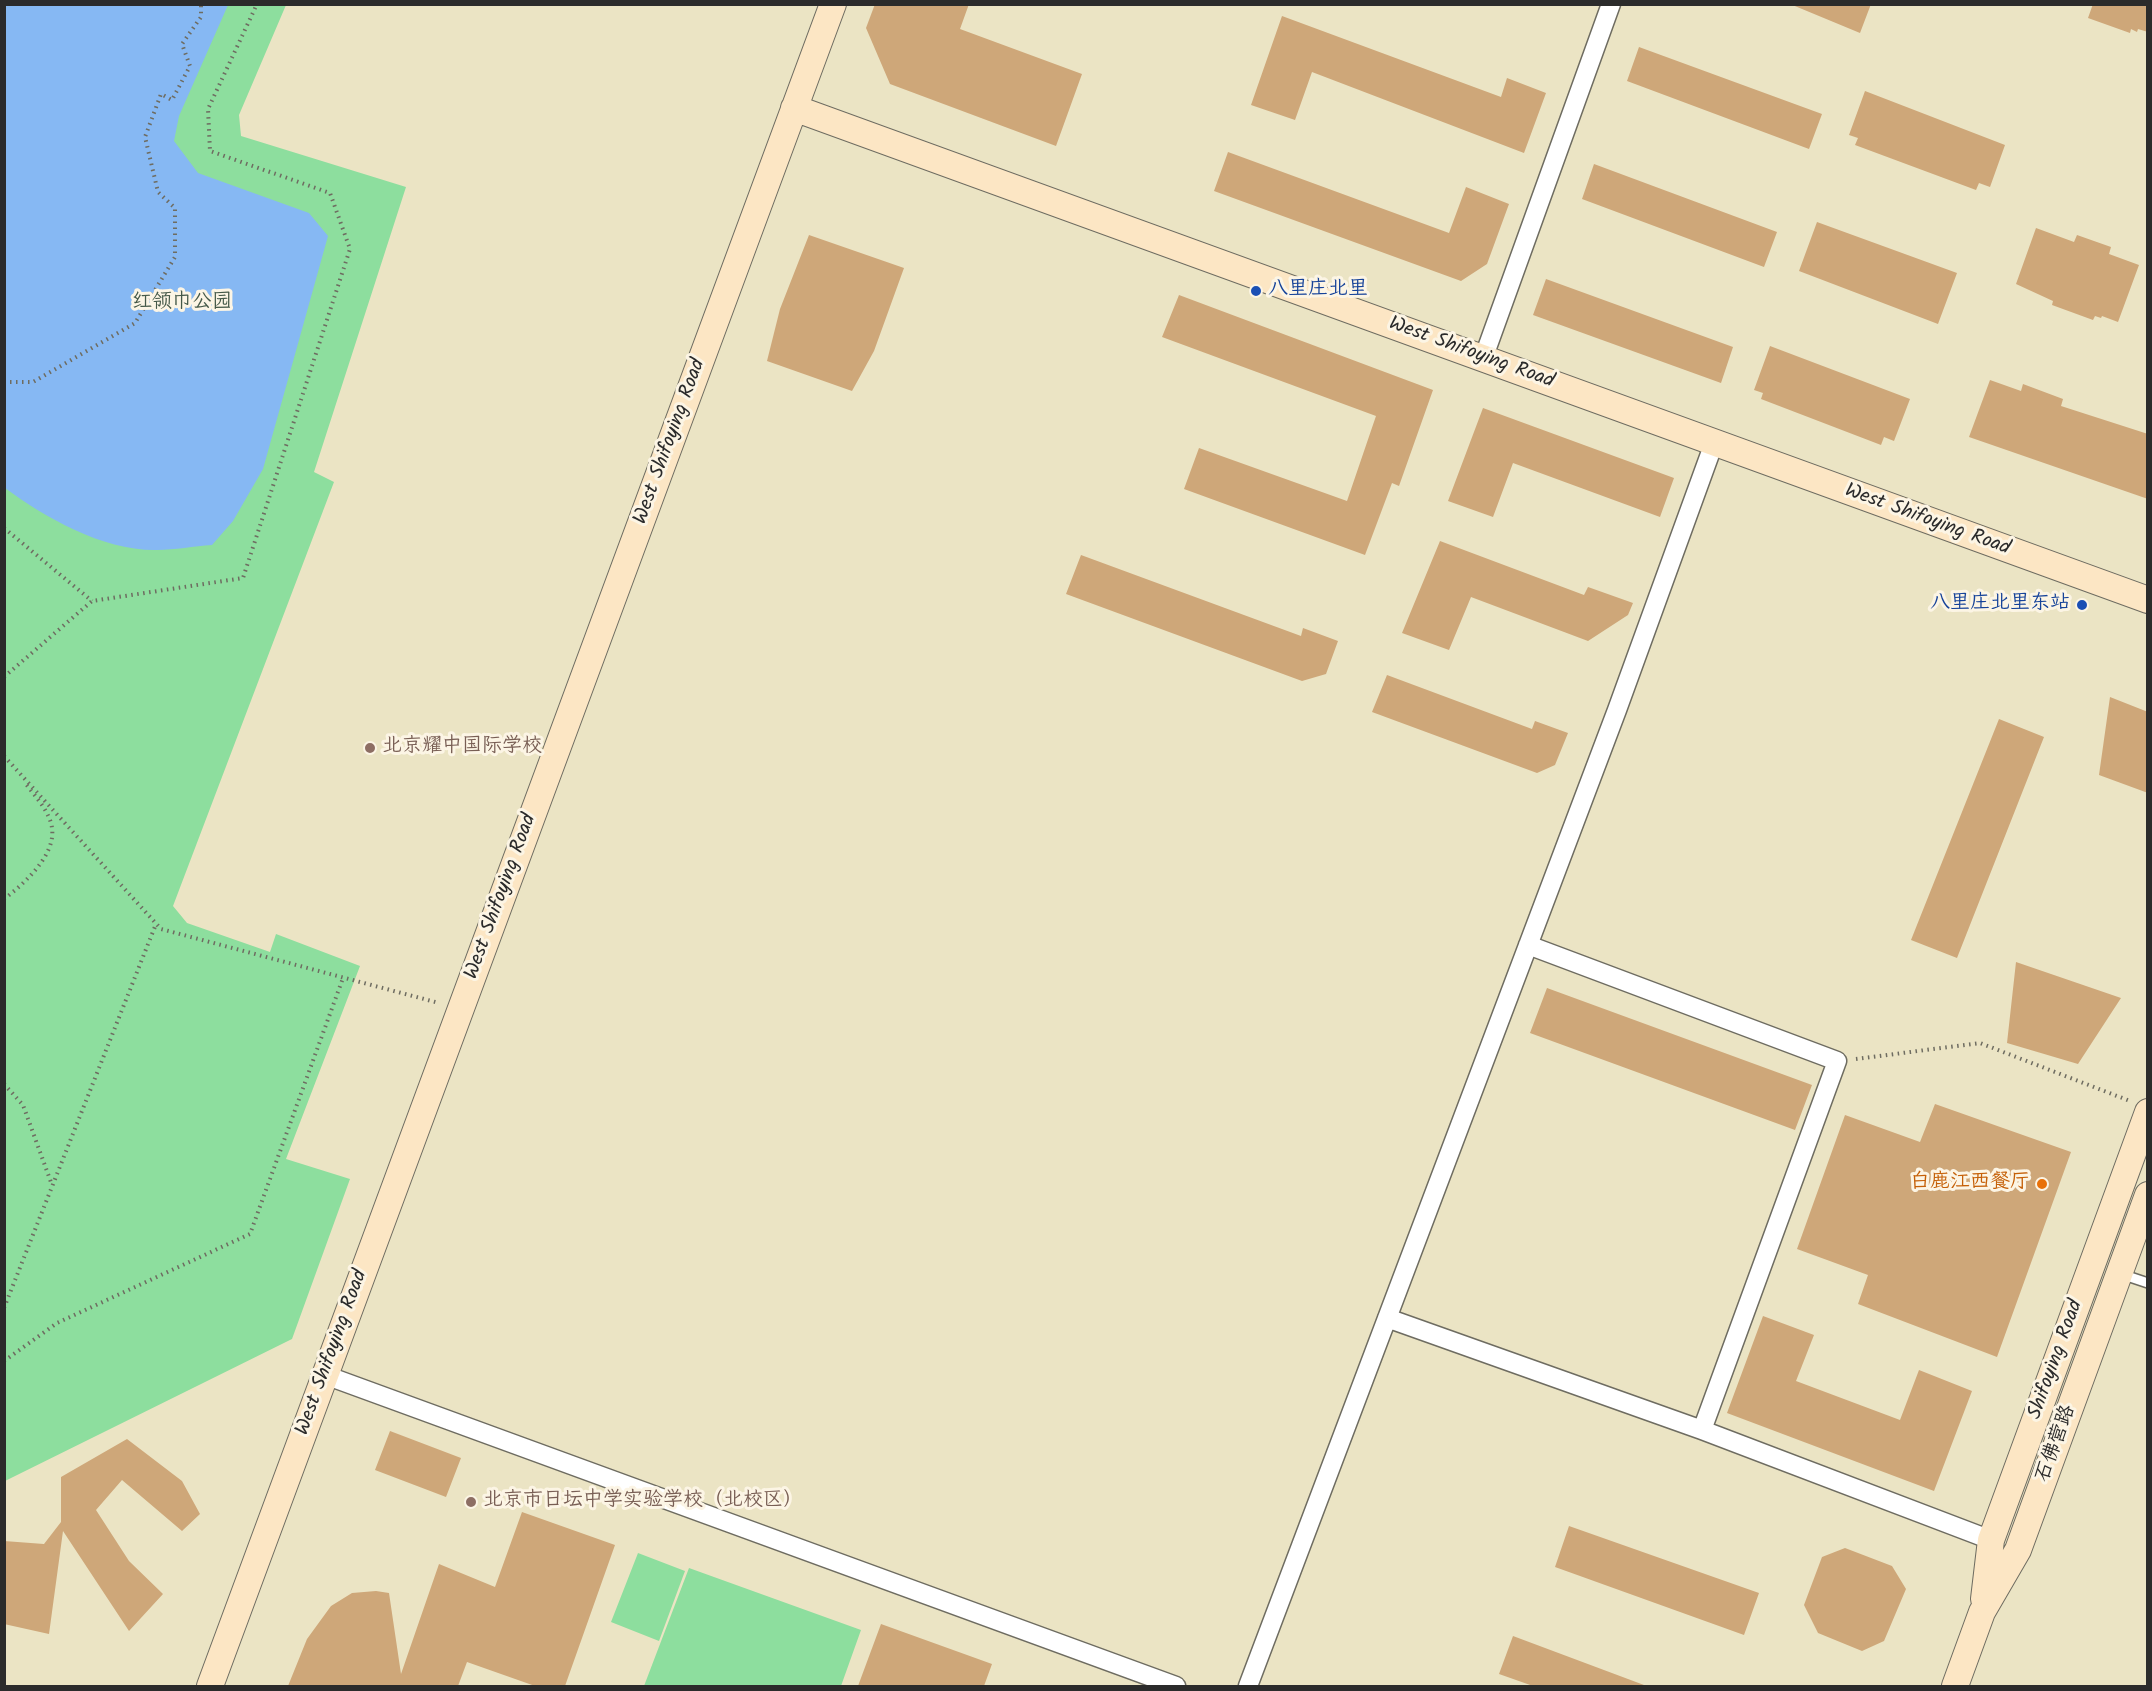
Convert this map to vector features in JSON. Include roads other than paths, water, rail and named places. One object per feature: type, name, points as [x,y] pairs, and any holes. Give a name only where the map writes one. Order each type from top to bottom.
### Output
[{"type":"street","name":"West Shifoying Road","points":[[210,1686],[833,4]]},
{"type":"street","points":[[1483,359],[1611,4]]},
{"type":"street","name":"West Shifoying Road","points":[[794,108],[2148,600]]},
{"type":"street","points":[[1248,1686],[1528,945],[1714,443]]},
{"type":"street","points":[[1528,945],[1837,1061],[1702,1430]]},
{"type":"street","name":"Shifoying Road","points":[[1982,1612],[1991,1540],[2142,1108]]},
{"type":"street","name":"石佛营路","points":[[1955,1686],[1982,1612],[2018,1550],[2148,1195]]},
{"type":"street","points":[[1387,1318],[1702,1430],[1991,1540]]},
{"type":"street","points":[[325,1375],[1176,1686]]},
{"type":"lane","points":[[2119,1273],[2148,1283]]},
{"type":"water","points":[[5,4],[228,5],[179,116],[174,141],[198,173],[309,213],[328,236],[263,469],[233,521],[212,545],[157,550],[116,545],[76,531],[5,488]]},
{"type":"place","name":"八里庄北里","points":[[1256,291]]},
{"type":"place","name":"八里庄北里东站","points":[[2082,605]]},
{"type":"place","name":"北京耀中国际学校","points":[[370,748]]},
{"type":"place","name":"白鹿江西餐厅","points":[[2042,1184]]},
{"type":"place","name":"北京市日坛中学实验学校（北校区）","points":[[471,1502]]},
{"type":"park label","name":"红领巾公园","points":[[182,304]]}]
